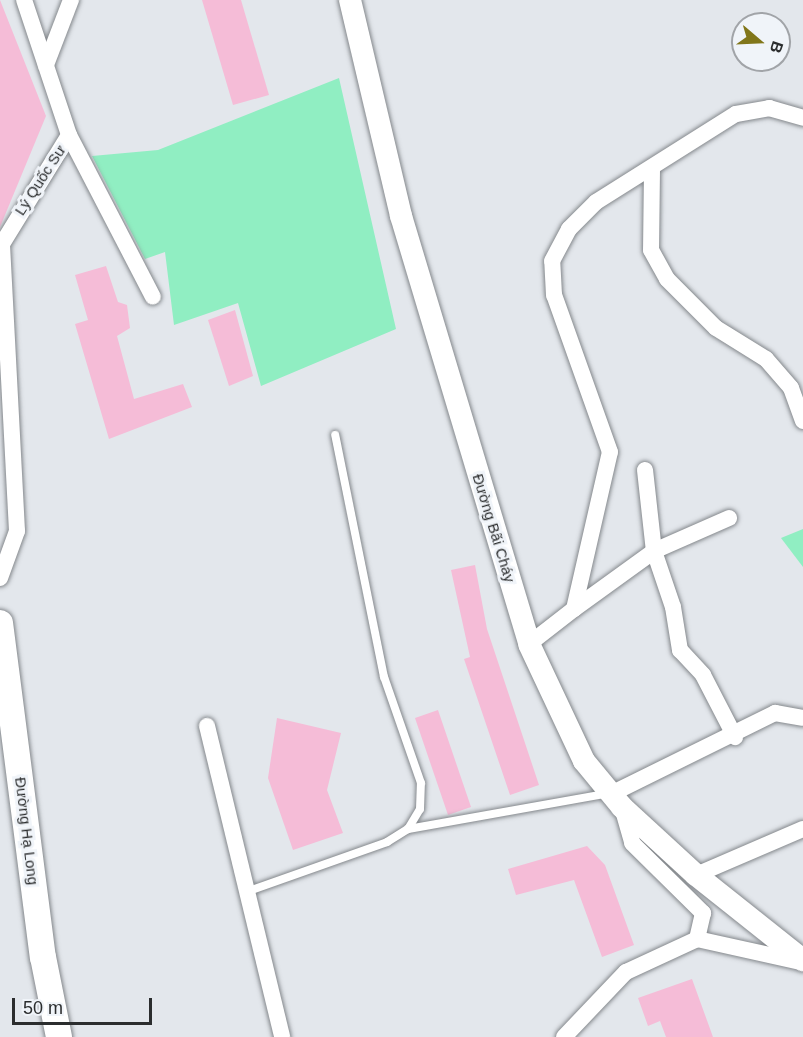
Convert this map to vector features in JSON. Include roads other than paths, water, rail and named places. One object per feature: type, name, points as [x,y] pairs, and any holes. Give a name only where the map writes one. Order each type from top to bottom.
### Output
[{"type":"main road","name":"Đường Bãi Cháy","points":[[350,0],[401,216],[529,644],[584,761],[617,800],[696,875],[803,961]]},
{"type":"main road","name":"Đường Hạ Long","points":[[0,623],[43,957],[59,1037]]},
{"type":"street","name":"Lý Quốc Sư","points":[[0,578],[17,531],[2,244],[69,135],[24,0]]},
{"type":"street","points":[[46,65],[71,0]]},
{"type":"street","points":[[574,609],[610,452],[554,295],[552,261],[568,229],[596,202],[652,170],[686,142],[736,114],[769,108],[803,118]]},
{"type":"street","points":[[69,135],[153,297]]},
{"type":"street","points":[[652,170],[651,250],[667,279],[716,328],[766,359],[790,388],[803,420]]},
{"type":"street","points":[[645,470],[654,551],[673,608],[680,651],[703,675],[735,737]]},
{"type":"street","points":[[529,644],[654,551],[729,518]]},
{"type":"street","points":[[697,939],[703,913],[632,843],[617,800],[775,713],[803,718]]},
{"type":"street","points":[[207,726],[282,1037]]},
{"type":"street","points":[[696,875],[803,829]]},
{"type":"street","points":[[564,1037],[626,972],[697,939],[803,961]]},
{"type":"lane","points":[[335,435],[384,678],[421,783],[420,809],[408,829]]},
{"type":"lane","points":[[246,892],[387,842],[408,829],[617,800]]}]
